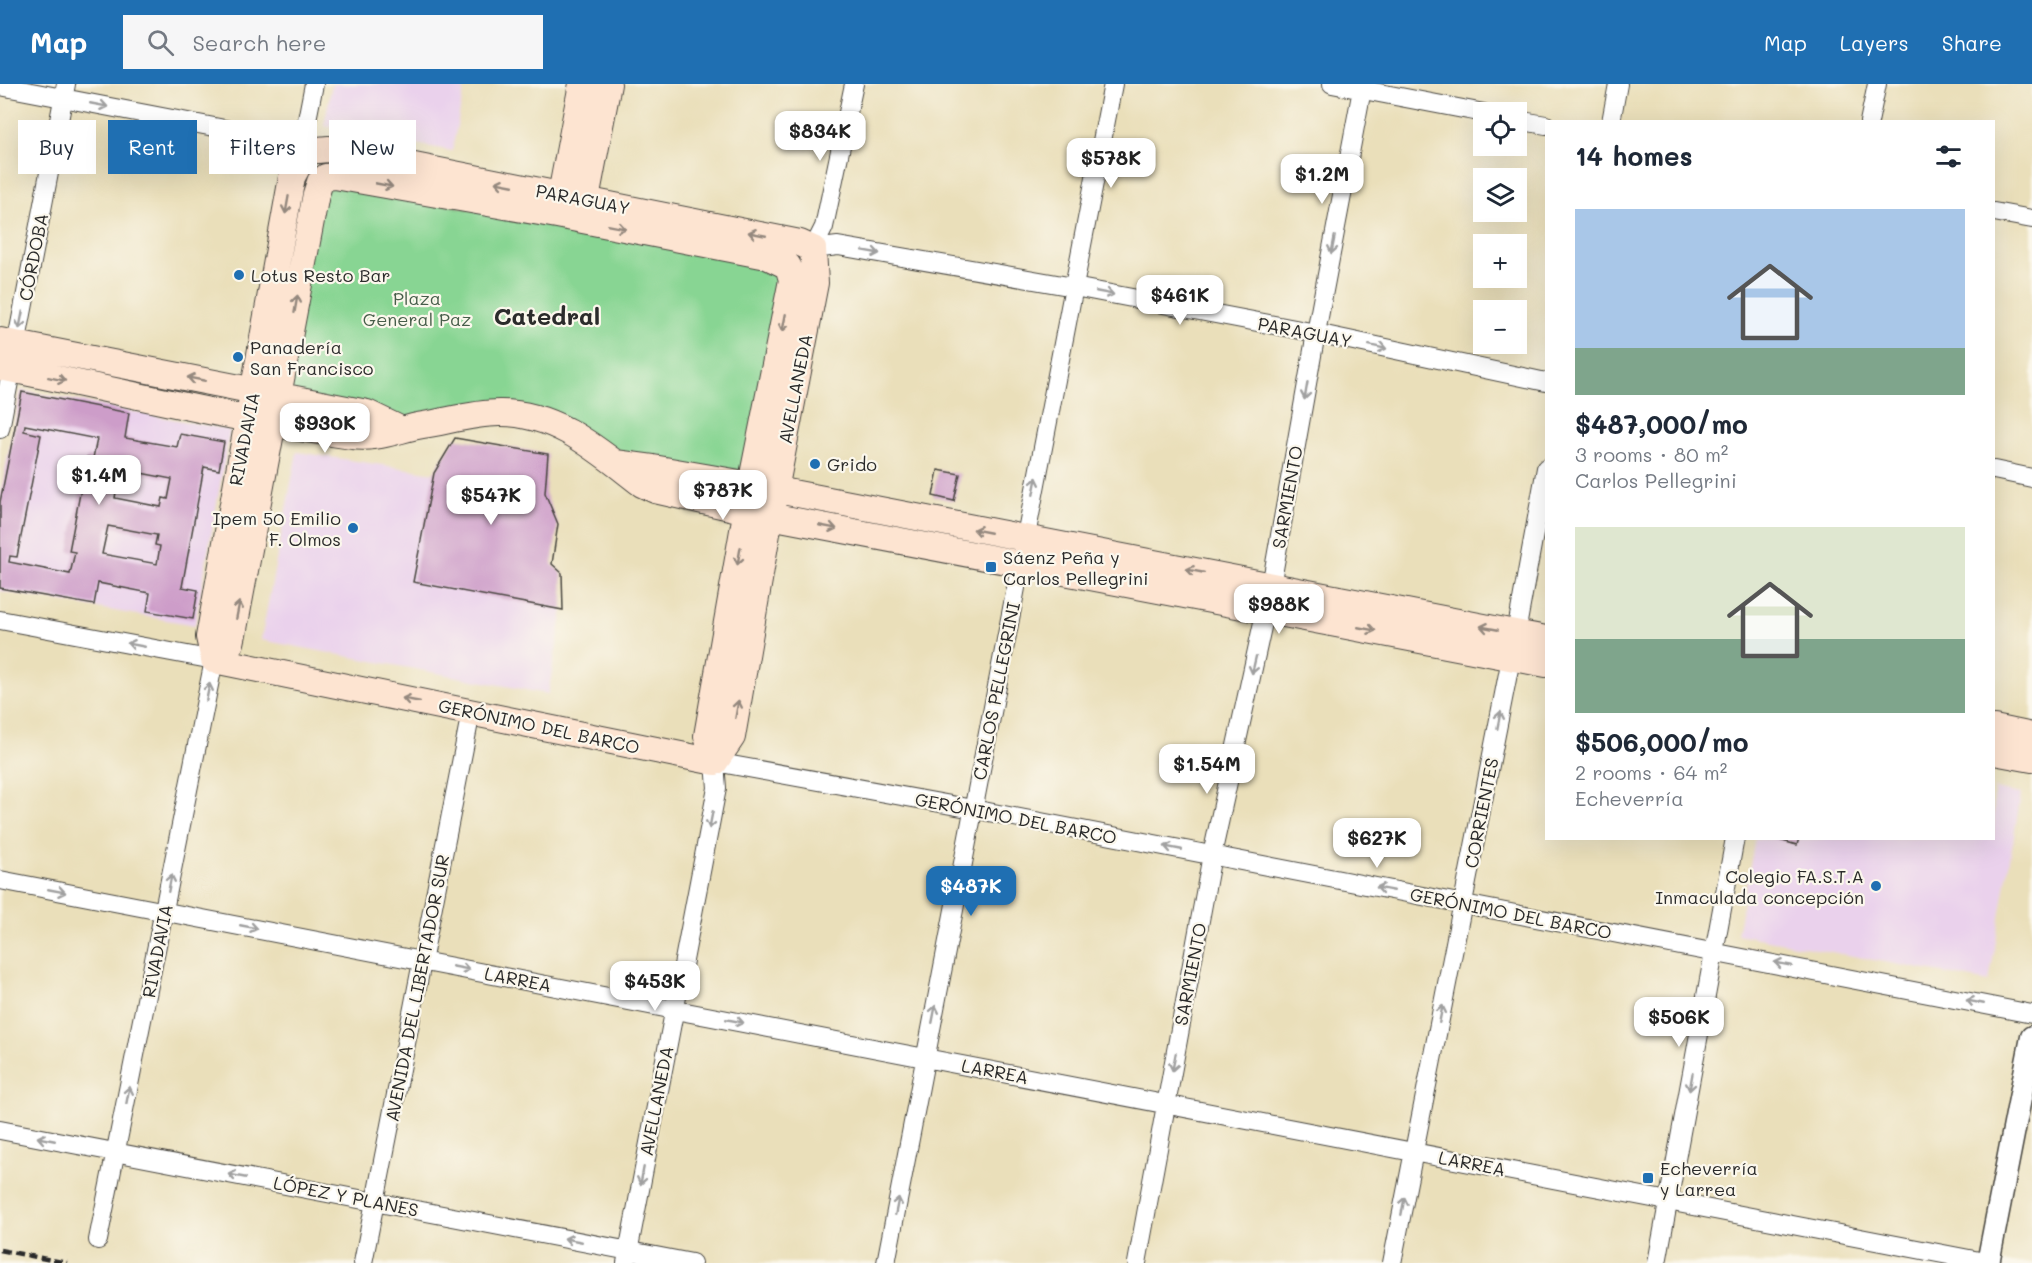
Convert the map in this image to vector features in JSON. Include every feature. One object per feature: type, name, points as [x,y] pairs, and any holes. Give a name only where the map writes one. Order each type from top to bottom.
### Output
[{"type":"main road","points":[[571,207],[582,84]]},
{"type":"main road","points":[[571,207],[608,84]]},
{"type":"main road","name":"PARAGUAY","points":[[317,150],[329,149],[571,207],[767,256],[788,266]]},
{"type":"main road","points":[[317,165],[326,177]]},
{"type":"main road","name":"RIVADAVIA","points":[[294,174],[208,638],[214,660],[231,644],[316,194],[320,182],[326,177]]},
{"type":"main road","name":"PARAGUAY","points":[[326,177],[335,176],[571,207],[800,243],[813,249]]},
{"type":"main road","points":[[788,266],[813,249]]},
{"type":"main road","name":"AVELLANEDA","points":[[715,762],[707,736],[758,514],[776,490],[814,283],[813,249]]},
{"type":"main road","name":"AVELLANEDA","points":[[758,514],[751,485],[792,280],[788,266]]},
{"type":"main road","points":[[8,343],[367,413],[400,429]]},
{"type":"main road","points":[[6,368],[248,418],[355,437],[375,437],[400,429],[496,413],[529,416],[563,427],[642,484],[655,490],[758,514],[1020,564],[1269,598]]},
{"type":"main road","points":[[615,463],[751,485],[1025,539],[1269,598],[1514,645],[1545,663]]},
{"type":"main road","points":[[1514,645],[1545,639]]},
{"type":"main road","name":"GERÓNIMO DEL BARCO","points":[[214,660],[715,762]]},
{"type":"main road","points":[[1995,728],[2032,736]]},
{"type":"main road","points":[[1995,752],[2032,759]]},
{"type":"street","name":"RIVADAVIA","points":[[307,120],[315,84]]},
{"type":"street","name":"AVELLANEDA","points":[[813,249],[824,227],[854,84]]},
{"type":"street","name":"CARLOS PELLEGRINI","points":[[886,1263],[1113,84]]},
{"type":"street","points":[[1332,84],[1362,87],[1473,111]]},
{"type":"street","points":[[1611,120],[1618,84]]},
{"type":"street","points":[[1869,120],[1877,84]]},
{"type":"street","name":"PARAGUAY","points":[[0,87],[65,91],[209,124]]},
{"type":"street","name":"SARMIENTO","points":[[1137,1263],[1212,855],[1269,598],[1362,87]]},
{"type":"street","name":"CÓRDOBA","points":[[0,429],[8,343],[65,91]]},
{"type":"street","points":[[1527,122],[1545,125]]},
{"type":"street","points":[[1995,212],[2032,219]]},
{"type":"street","name":"PARAGUAY","points":[[813,249],[838,246],[1074,287],[1316,333],[1545,382]]},
{"type":"street","points":[[1995,470],[2032,478]]},
{"type":"street","name":"CORRIENTES","points":[[1392,1263],[1514,645],[1545,474]]},
{"type":"street","name":"GERÓNIMO DEL BARCO","points":[[0,620],[214,660]]},
{"type":"street","name":"RIVADAVIA","points":[[98,1240],[214,660]]},
{"type":"street","name":"AVENIDA DEL LIBERTADOR SUR","points":[[363,1263],[471,712]]},
{"type":"street","name":"AVELLANEDA","points":[[627,1257],[717,789],[715,762]]},
{"type":"street","name":"GERÓNIMO DEL BARCO","points":[[715,762],[974,809],[2032,1014]]},
{"type":"street","points":[[1658,1263],[1735,840]]},
{"type":"street","name":"LARREA","points":[[0,880],[1989,1263]]},
{"type":"street","points":[[1989,1263],[2032,1037]]},
{"type":"street","name":"LÓPEZ Y PLANES","points":[[0,1130],[374,1202],[627,1257],[692,1263]]},
{"type":"shaded area","points":[[332,84],[465,84],[452,151],[416,144],[416,120],[329,120],[329,127],[324,126]]},
{"type":"shaded area","points":[[21,390],[230,430],[195,625],[0,591],[0,495]]},
{"type":"shaded area","name":"Ipem 50 Emilio F. Olmos","points":[[297,452],[434,473],[413,582],[563,610],[548,694],[261,640]]},
{"type":"shaded area","name":"Colegio FA.S.T.A Inmaculada concepción","points":[[1995,789],[2021,794],[1989,982],[1737,934],[1755,840],[1995,840]]},
{"type":"green space","name":"Plaza General Paz","points":[[320,182],[788,266],[751,485],[653,468],[547,421],[400,429],[279,396]]},
{"type":"building","points":[[22,392],[129,413],[125,438],[177,447],[180,434],[224,442],[219,470],[204,467],[182,587],[198,590],[193,619],[147,611],[150,593],[98,583],[94,605],[0,588],[0,502]],"holes":[[[25,425],[97,439],[93,458],[87,457],[69,551],[75,552],[70,574],[9,562],[10,556],[17,557],[41,435],[24,431]],[[120,469],[172,479],[168,499],[163,498],[161,507],[115,498]],[[108,526],[157,535],[155,545],[160,546],[157,564],[102,554]]]},
{"type":"building","points":[[455,438],[548,454],[545,493],[558,524],[552,564],[562,573],[563,610],[413,582],[434,473]]},
{"type":"building","points":[[938,470],[960,474],[954,501],[933,496]]},
{"type":"building","points":[[1779,840],[1798,840],[1797,845]]},
{"type":"railway","points":[[0,1250],[67,1263]]},
{"type":"place","name":"Lotus Resto Bar","points":[[239,275]]},
{"type":"place","name":"Panadería San Francisco","points":[[238,357]]},
{"type":"place","name":"Grido","points":[[815,464]]},
{"type":"place","name":"Ipem 50 Emilio F. Olmos","points":[[353,528]]},
{"type":"place","name":"Sáenz Peña y Carlos Pellegrini","points":[[991,567]]},
{"type":"place","name":"Colegio FA.S.T.A Inmaculada concepción","points":[[1876,886]]},
{"type":"place","name":"Echeverría y Larrea","points":[[1648,1178]]},
{"type":"district","name":"Catedral","points":[[547,315]]}]
